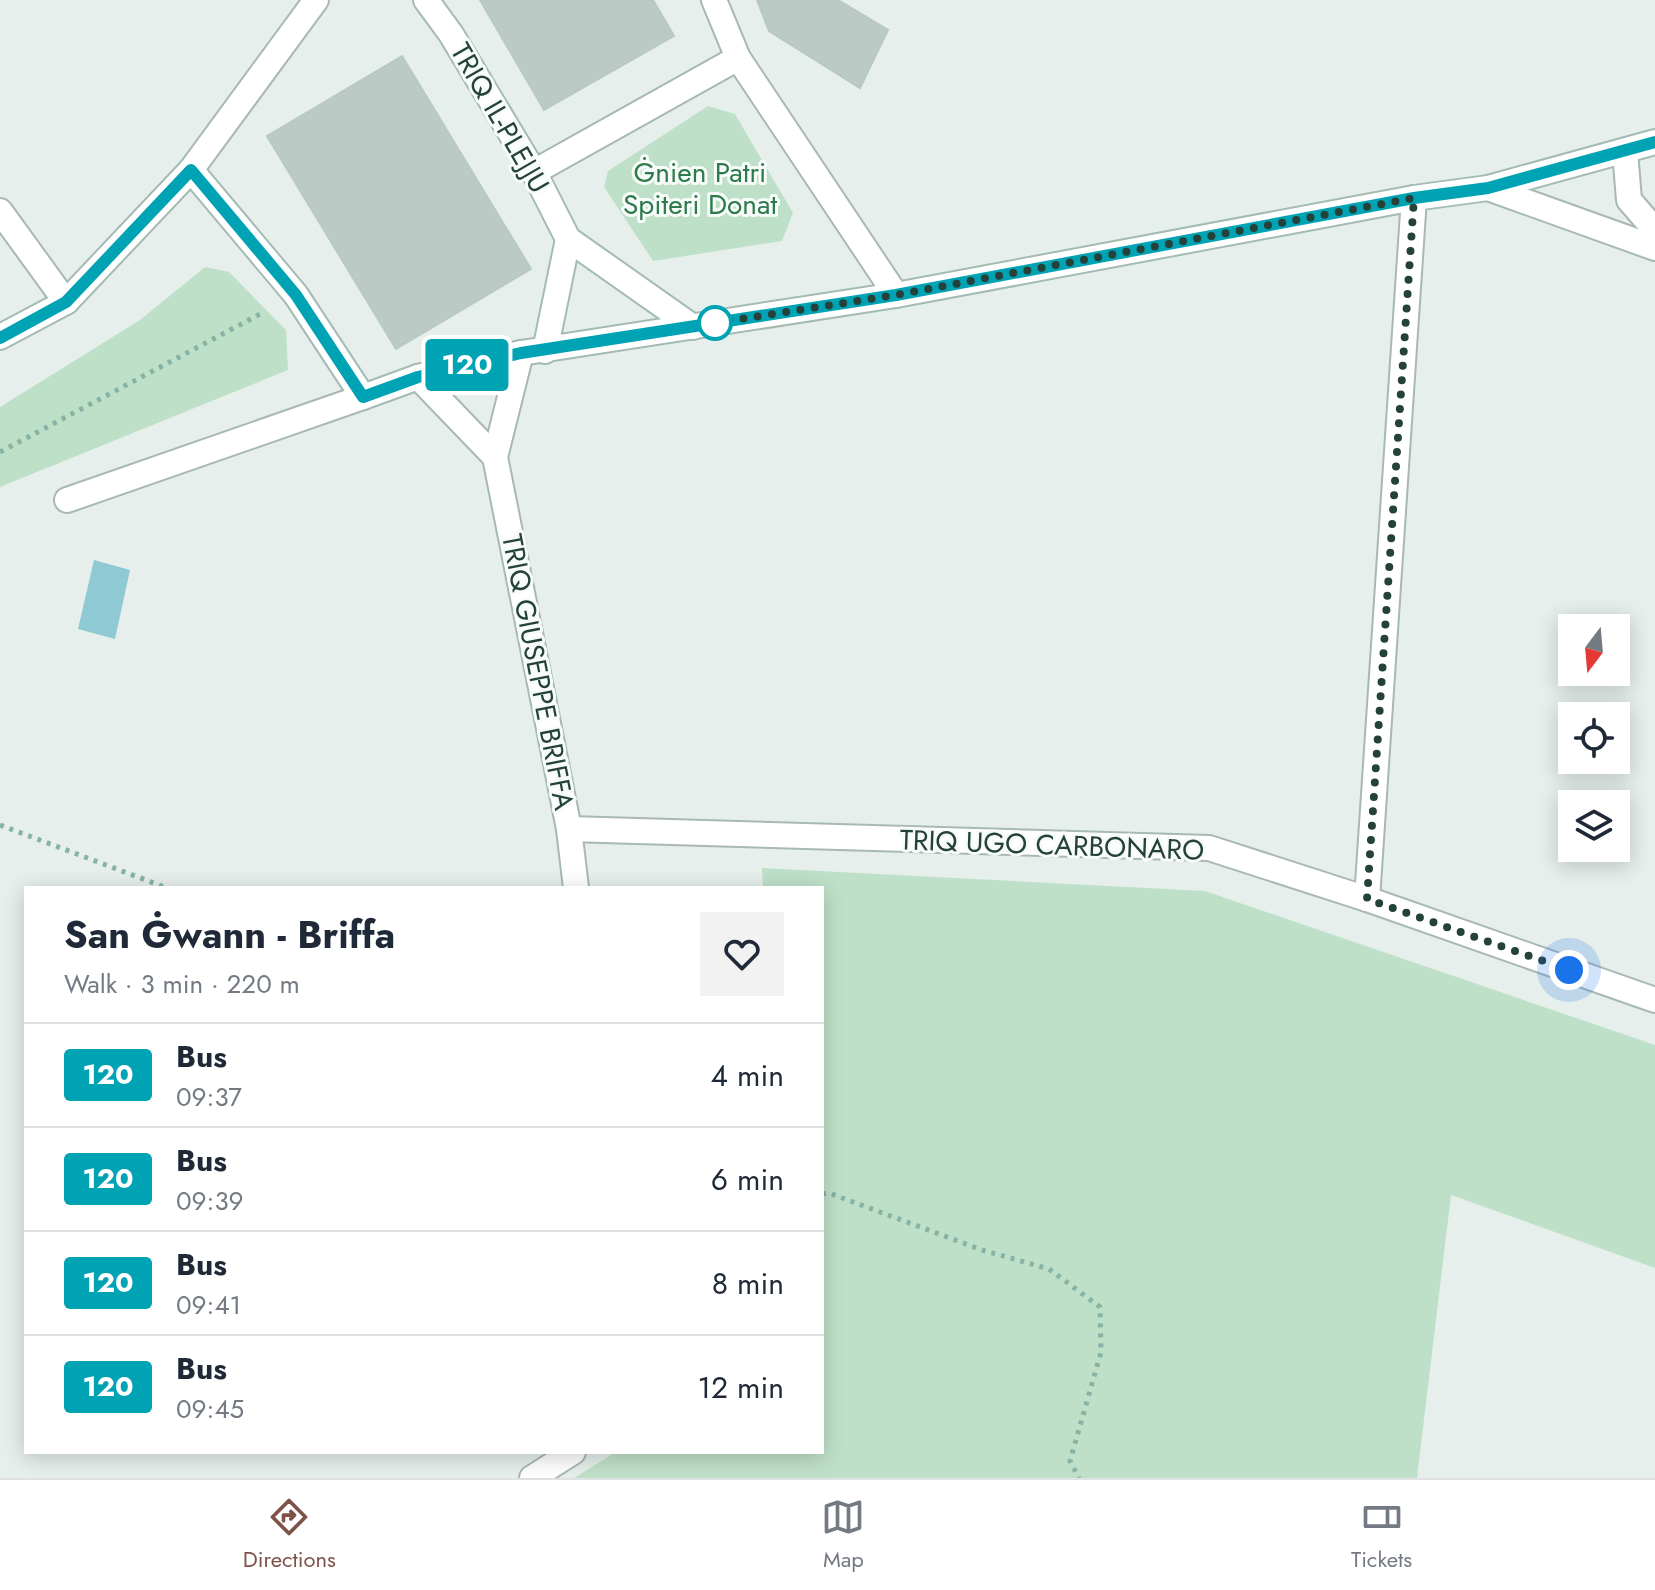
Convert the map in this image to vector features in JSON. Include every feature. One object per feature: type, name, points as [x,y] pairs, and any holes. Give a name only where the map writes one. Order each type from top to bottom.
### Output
[{"type":"street","points":[[0,337],[66,302],[191,170],[316,0]]},
{"type":"street","name":"TRIQ IL-PLEJJU","points":[[426,0],[451,34],[534,172],[568,239],[693,327]]},
{"type":"street","points":[[714,0],[738,58],[896,295]]},
{"type":"street","points":[[534,172],[738,58]]},
{"type":"street","points":[[67,500],[418,377],[521,353],[896,295],[1414,198],[1488,188],[1655,142]]},
{"type":"street","points":[[1625,151],[1629,200],[1655,230]]},
{"type":"street","points":[[191,170],[296,295],[363,397]]},
{"type":"street","points":[[1488,188],[1655,248]]},
{"type":"street","points":[[1367,899],[1414,198]]},
{"type":"street","points":[[0,211],[66,302]]},
{"type":"street","points":[[545,351],[568,239]]},
{"type":"street","name":"TRIQ GIUSEPPE BRIFFA","points":[[521,353],[495,457],[569,829],[576,886]]},
{"type":"street","points":[[418,377],[495,457]]},
{"type":"street","name":"TRIQ UGO CARBONARO","points":[[569,829],[1209,848],[1367,899],[1655,1000]]},
{"type":"street","points":[[532,1478],[570,1454]]},
{"type":"path","points":[[0,452],[296,295]]},
{"type":"path","points":[[0,825],[162,886]]},
{"type":"path","points":[[824,1194],[982,1250],[1049,1269],[1100,1307],[1101,1352],[1070,1461],[1079,1478]]},
{"type":"green space","name":"Ġnien Patri Spiteri Donat","points":[[708,106],[735,114],[793,213],[782,241],[653,261],[604,187],[608,171]]},
{"type":"green space","points":[[205,267],[229,272],[286,330],[288,370],[0,487],[0,407],[140,320]]},
{"type":"green space","points":[[762,868],[1205,891],[1655,1045],[1655,1268],[1451,1195],[1417,1478],[574,1478],[613,1454],[824,1454],[824,886],[763,886]]},
{"type":"water","points":[[94,560],[130,570],[115,639],[78,629]]},
{"type":"building","points":[[480,0],[653,0],[674,36],[544,110]]},
{"type":"building","points":[[757,0],[838,0],[888,30],[860,88],[769,31]]},
{"type":"building","points":[[402,56],[531,269],[396,349],[267,136]]},
{"type":"bus line","name":"120","points":[[0,338],[66,302],[191,170],[296,295],[363,397],[418,377],[521,353],[896,295],[1414,198],[1488,188],[1655,142]]},
{"type":"route","points":[[715,323],[896,295],[1414,198],[1367,899],[1569,970]]}]
